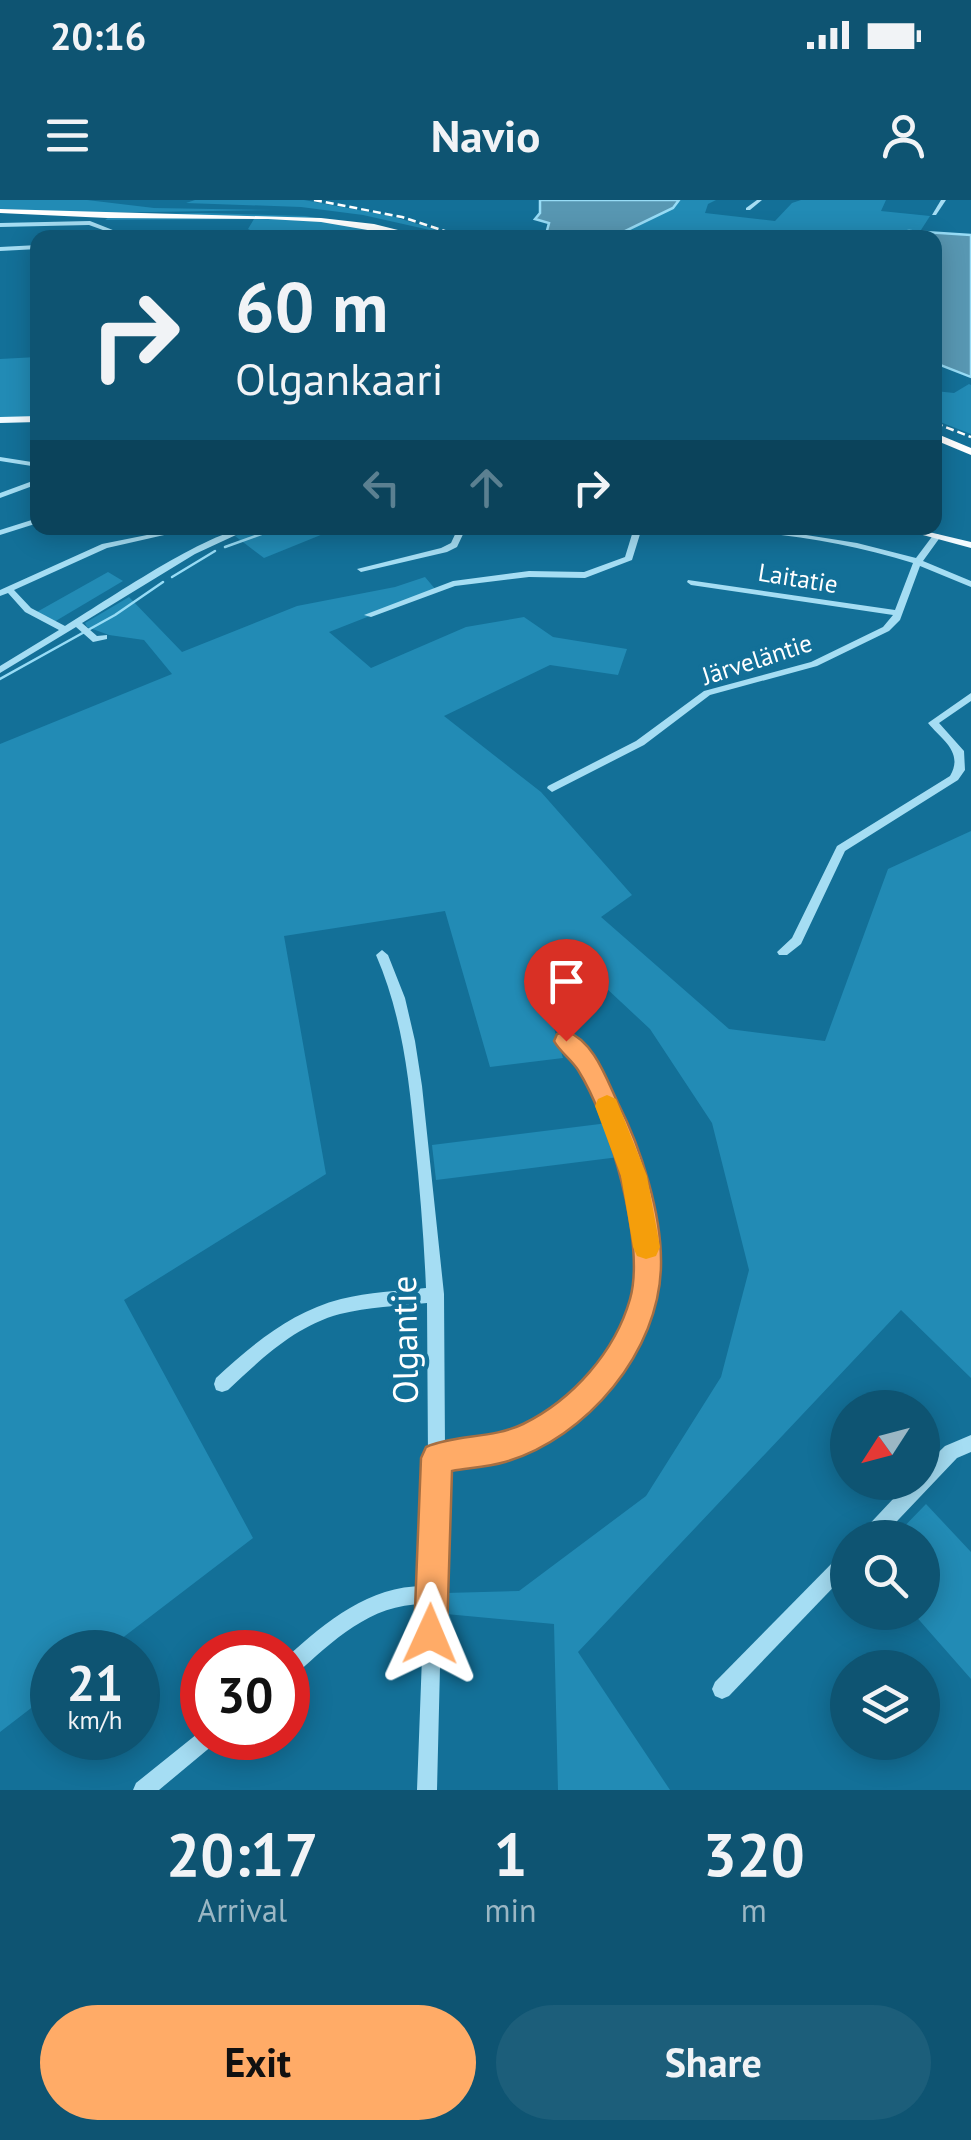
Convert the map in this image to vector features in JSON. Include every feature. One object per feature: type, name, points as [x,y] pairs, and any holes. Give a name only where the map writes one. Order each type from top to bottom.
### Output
[{"type":"highway","points":[[94,200],[154,207],[329,214],[415,230]]},
{"type":"highway","points":[[0,210],[73,214],[292,213],[396,230]]},
{"type":"highway","points":[[942,444],[971,456]]},
{"type":"main road","points":[[0,420],[30,419]]},
{"type":"main road","points":[[933,535],[937,536]]},
{"type":"main road","points":[[934,535],[971,546]]},
{"type":"street","points":[[748,209],[760,200]]},
{"type":"street","points":[[934,214],[944,200]]},
{"type":"street","points":[[0,225],[90,223],[109,230]]},
{"type":"street","points":[[0,249],[30,247]]},
{"type":"street","points":[[0,459],[30,464]]},
{"type":"street","points":[[0,496],[30,484]]},
{"type":"street","points":[[0,532],[30,523]]},
{"type":"street","points":[[66,630],[28,610],[4,591],[106,546],[158,535]]},
{"type":"street","points":[[0,670],[66,630],[82,628],[192,552],[231,535]]},
{"type":"street","points":[[361,569],[444,550],[454,544],[458,535]]},
{"type":"street","points":[[368,615],[453,584],[530,574],[585,575],[629,558],[636,535]]},
{"type":"street","points":[[786,535],[918,561],[971,584]]},
{"type":"street","points":[[898,613],[918,561],[937,536]]},
{"type":"street","name":"Laitatie","points":[[691,582],[898,613]]},
{"type":"street","name":"Järveläntie","points":[[552,788],[640,743],[707,693],[814,664],[886,629],[898,613]]},
{"type":"street","points":[[82,628],[96,640],[104,637]]},
{"type":"street","points":[[784,952],[797,941],[840,849],[954,778],[960,770],[959,751],[933,724],[971,696]]},
{"type":"street","name":"Olgantie","points":[[382,955],[396,984],[409,1031],[430,1203],[436,1294],[437,1458],[427,1790]]},
{"type":"street","points":[[437,1458],[504,1447],[537,1433],[570,1410],[595,1389],[616,1362],[644,1299],[648,1262],[634,1176],[620,1132],[586,1062],[566,1041]]},
{"type":"street","points":[[222,1384],[254,1354],[300,1322],[330,1310],[436,1294]]},
{"type":"street","points":[[940,1463],[951,1452],[971,1443]]},
{"type":"street","points":[[885,1520],[905,1500]]},
{"type":"street","points":[[722,1689],[830,1578]]},
{"type":"street","points":[[310,1650],[364,1606],[380,1598],[431,1595]]},
{"type":"street","points":[[143,1790],[180,1759]]},
{"type":"shaded area","points":[[0,200],[87,200],[154,208],[275,210],[94,213],[0,209]]},
{"type":"shaded area","points":[[304,200],[391,216],[438,230],[301,207],[186,203]]},
{"type":"shaded area","points":[[540,200],[679,200],[673,208],[627,230],[547,230],[549,223],[535,219],[540,213]]},
{"type":"shaded area","points":[[678,200],[716,200],[708,204],[705,213],[775,221],[792,203],[801,200],[886,200],[881,211],[930,216],[921,230],[629,230],[673,208]]},
{"type":"shaded area","points":[[112,215],[305,216],[381,230],[250,230],[254,219],[105,220]]},
{"type":"shaded area","points":[[942,233],[971,235],[971,377],[942,366]]},
{"type":"shaded area","points":[[30,357],[30,417],[0,418],[0,359]]},
{"type":"shaded area","points":[[971,385],[971,434],[942,423],[942,392],[954,393]]},
{"type":"shaded area","points":[[238,535],[321,535],[264,558]]},
{"type":"shaded area","points":[[108,572],[123,581],[54,622],[35,613]]},
{"type":"shaded area","points":[[425,577],[436,590],[329,632],[371,668],[466,627],[524,617],[553,637],[627,649],[618,675],[550,665],[444,716],[541,792],[632,895],[601,917],[729,1029],[825,1041],[888,869],[971,831],[971,1378],[901,1310],[578,1652],[670,1790],[558,1790],[554,1624],[446,1614],[446,1593],[519,1591],[646,1496],[721,1377],[749,1270],[712,1123],[650,1029],[575,959],[537,973],[563,1058],[490,1067],[445,911],[284,936],[326,1174],[124,1300],[253,1538],[133,1630],[30,1630],[30,1709],[0,1732],[0,744],[172,674],[144,640],[87,627],[85,623],[129,597],[182,652],[297,606],[395,587]]},
{"type":"shaded area","points":[[608,1123],[619,1157],[436,1180],[432,1145]]},
{"type":"shaded area","points":[[926,1504],[971,1552],[971,1679],[928,1630],[940,1630],[940,1520],[910,1520]]},
{"type":"waterway","points":[[225,547],[258,535]]},
{"type":"waterway","points":[[172,577],[215,551]]},
{"type":"waterway","points":[[0,679],[115,615],[163,582]]},
{"type":"railway","points":[[314,200],[402,217],[442,230]]},
{"type":"railway","points":[[942,426],[971,437]]},
{"type":"slow traffic","points":[[607,1106],[634,1176],[646,1247]]},
{"type":"route","points":[[430,1634],[437,1458],[504,1447],[537,1433],[570,1410],[595,1389],[616,1362],[644,1299],[648,1262],[634,1176],[620,1132],[586,1062],[566,1041]]}]
